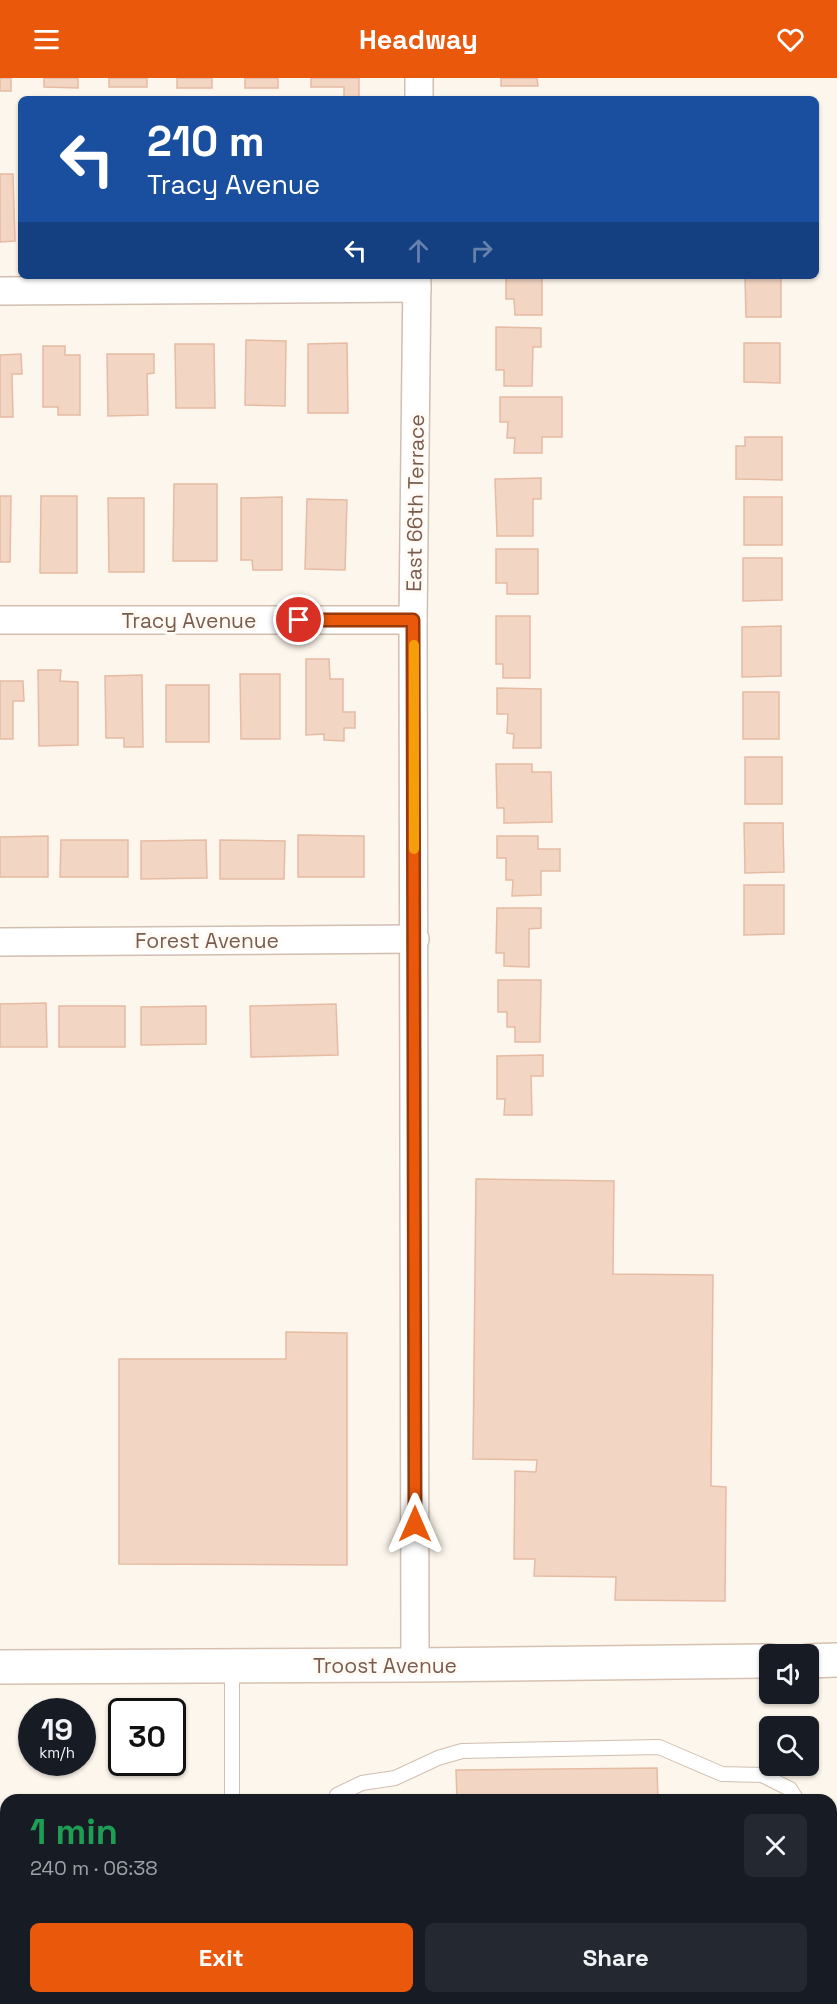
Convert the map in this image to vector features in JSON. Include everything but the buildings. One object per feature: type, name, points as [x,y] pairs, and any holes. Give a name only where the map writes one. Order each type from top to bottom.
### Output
[{"type":"main road","points":[[819,1661],[837,1660]]},
{"type":"main road","name":"Troost Avenue","points":[[0,1667],[759,1661]]},
{"type":"street","points":[[418,96],[419,78]]},
{"type":"street","points":[[0,291],[417,282]]},
{"type":"street","name":"East 66th Terrace","points":[[415,1665],[413,620],[417,282]]},
{"type":"street","name":"Tracy Avenue","points":[[0,620],[413,620]]},
{"type":"street","name":"Forest Avenue","points":[[0,942],[415,939]]},
{"type":"lane","points":[[232,1666],[232,1794]]},
{"type":"lane","points":[[340,1794],[362,1783],[395,1778],[438,1758],[462,1751],[659,1747],[722,1774],[762,1775],[790,1789],[793,1794]]},
{"type":"slow traffic","points":[[414,645],[414,849]]},
{"type":"route","points":[[299,620],[413,620],[415,1524]]}]
